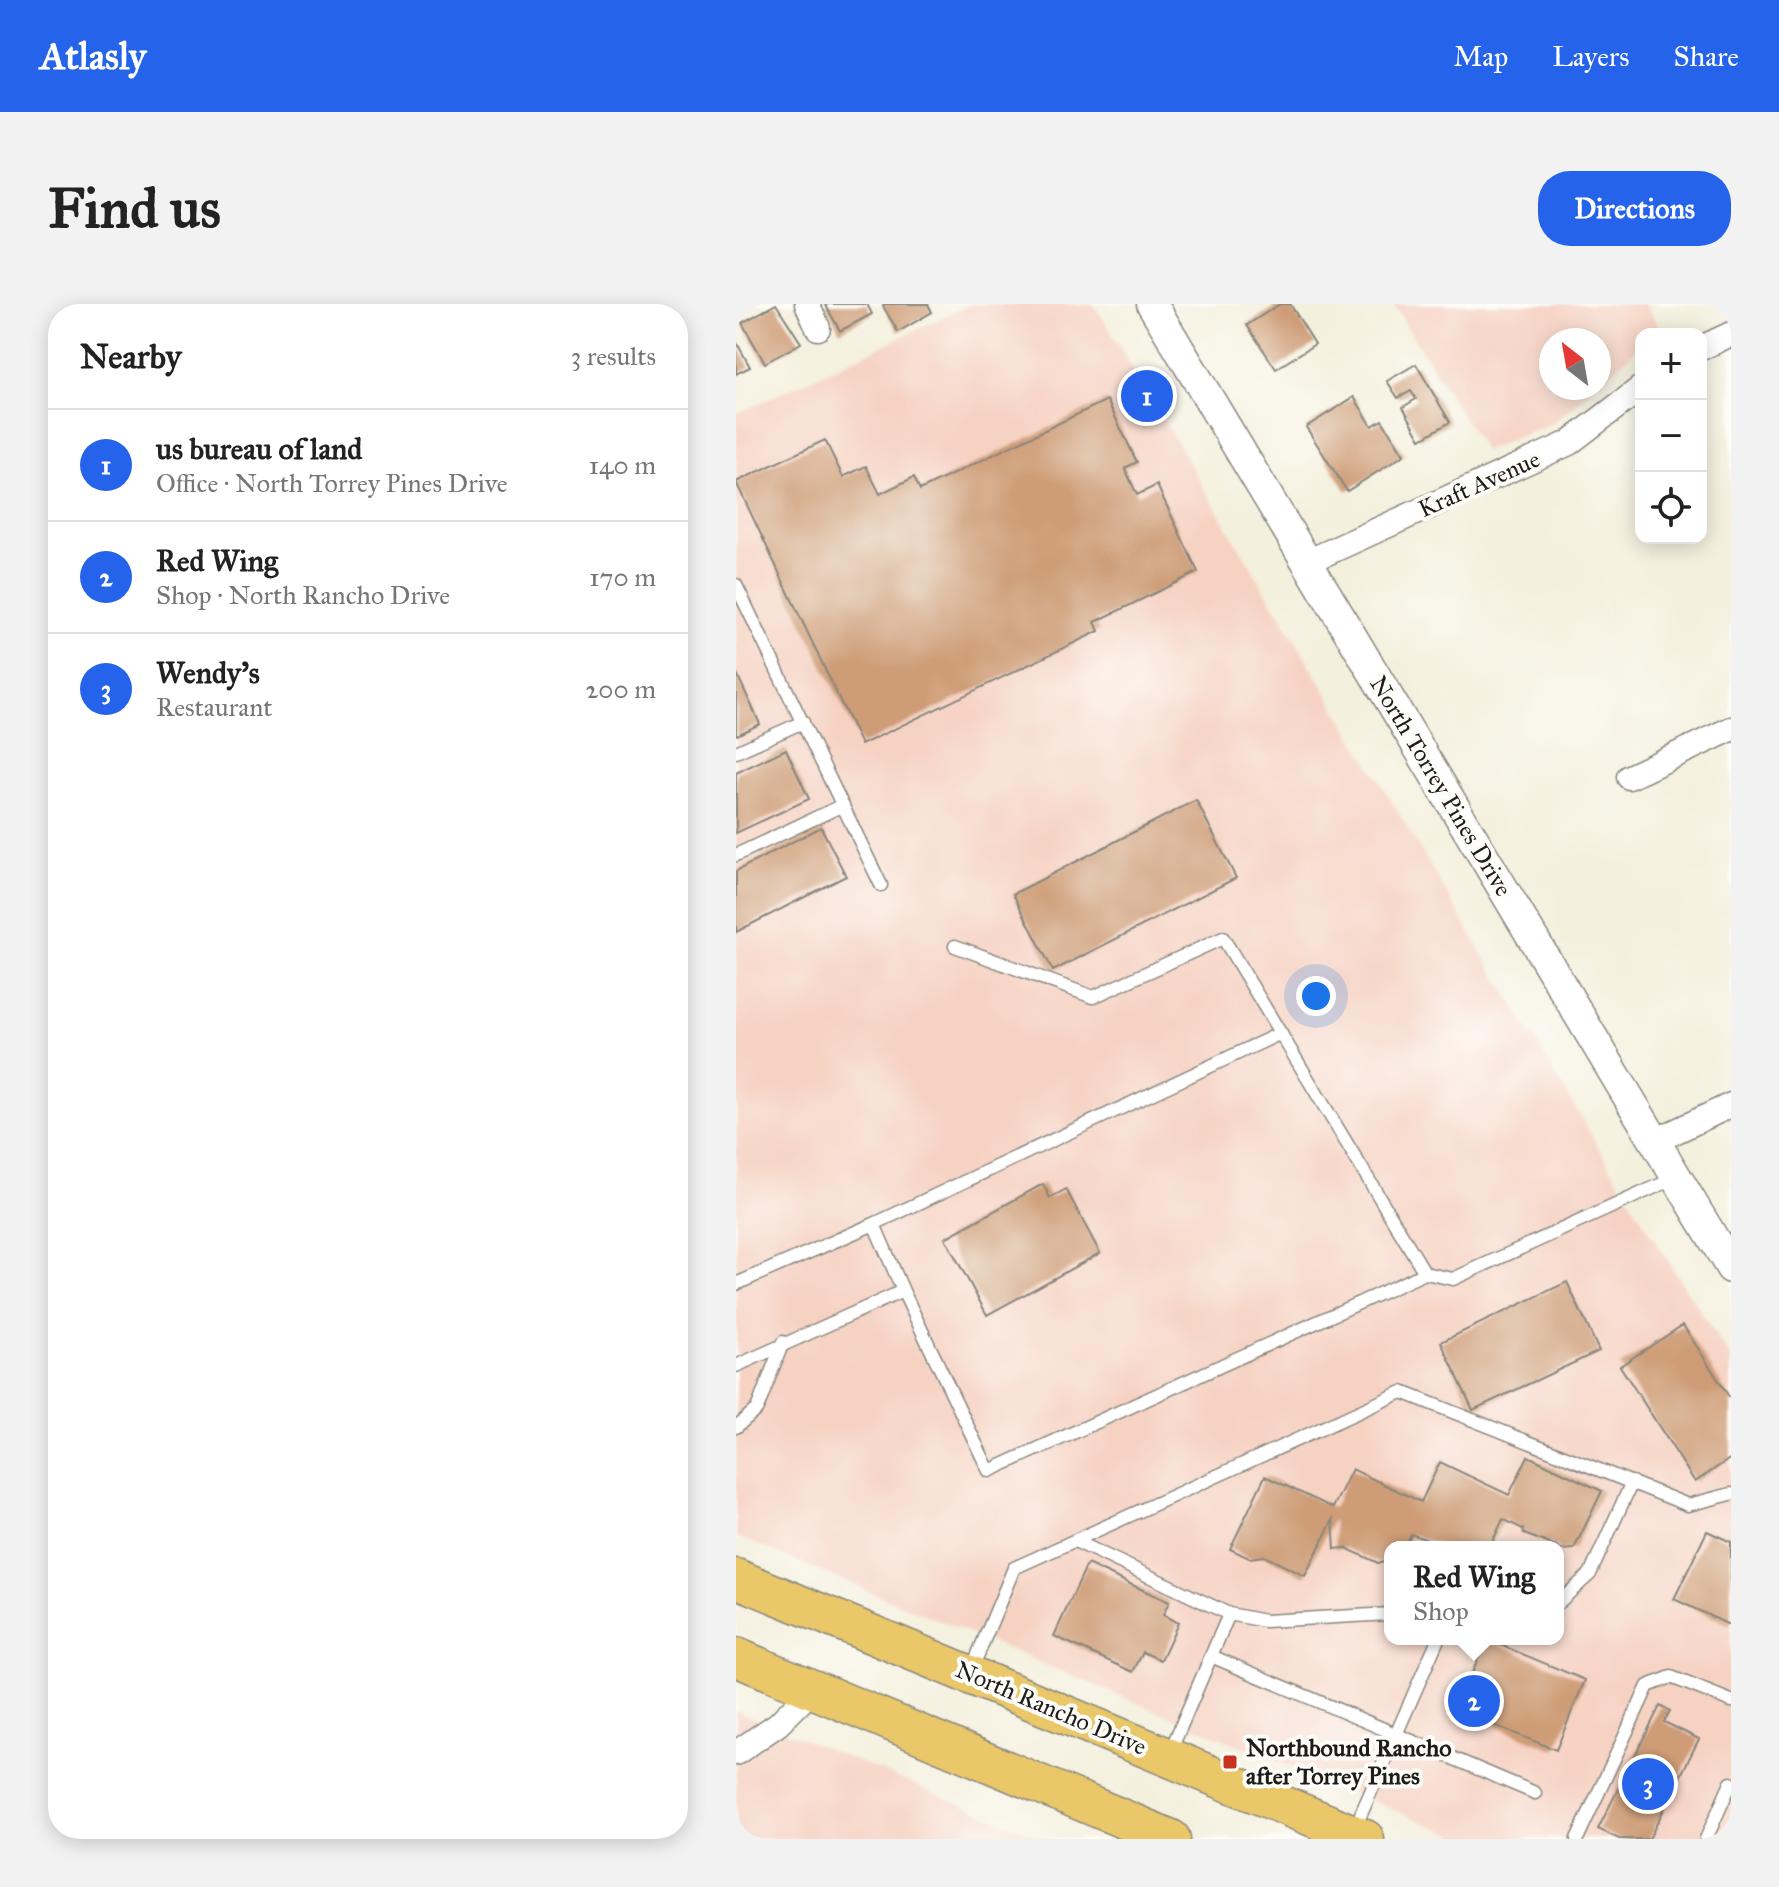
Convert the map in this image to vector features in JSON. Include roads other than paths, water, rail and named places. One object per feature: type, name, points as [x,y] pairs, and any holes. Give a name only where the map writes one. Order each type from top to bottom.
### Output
[{"type":"main road","name":"North Rancho Drive","points":[[736,1578],[1358,1836]]},
{"type":"main road","points":[[736,1657],[1126,1830],[1171,1839]]},
{"type":"street","points":[[807,304],[818,328]]},
{"type":"street","name":"North Torrey Pines Drive","points":[[1152,304],[1731,1268]]},
{"type":"street","points":[[1707,345],[1731,334]]},
{"type":"street","name":"Kraft Avenue","points":[[1307,562],[1569,443],[1635,393]]},
{"type":"street","points":[[1629,777],[1731,729]]},
{"type":"street","points":[[1653,1142],[1731,1105]]},
{"type":"street","points":[[736,1753],[778,1724],[813,1689]]},
{"type":"lane","points":[[736,585],[881,885]]},
{"type":"lane","points":[[736,752],[803,722]]},
{"type":"lane","points":[[736,855],[843,805]]},
{"type":"lane","points":[[955,946],[1093,997],[1223,938],[1425,1273]]},
{"type":"lane","points":[[736,1284],[874,1224],[1281,1033]]},
{"type":"lane","points":[[874,1224],[989,1471],[1425,1273],[1453,1279],[1676,1178]]},
{"type":"lane","points":[[736,1366],[783,1342],[903,1291]]},
{"type":"lane","points":[[736,1427],[757,1409],[783,1342]]},
{"type":"lane","points":[[970,1674],[1014,1568],[1402,1392],[1688,1505],[1731,1494]]},
{"type":"lane","points":[[1564,1598],[1590,1574],[1632,1482]]},
{"type":"lane","points":[[1075,1541],[1229,1614],[1265,1621],[1384,1614]]},
{"type":"lane","points":[[1168,1757],[1229,1614]]},
{"type":"lane","points":[[1358,1836],[1435,1645]]},
{"type":"lane","points":[[1211,1656],[1535,1793]]},
{"type":"lane","points":[[1577,1839],[1648,1686],[1671,1677],[1731,1701]]},
{"type":"lane","points":[[1706,1839],[1731,1783]]},
{"type":"place","name":"us bureau of land","points":[[1147,396]]},
{"type":"place","name":"Red Wing","points":[[1474,1701]]},
{"type":"place","name":"Northbound Rancho after Torrey Pines","points":[[1230,1762]]},
{"type":"place","name":"Wendy's","points":[[1648,1784]]}]
